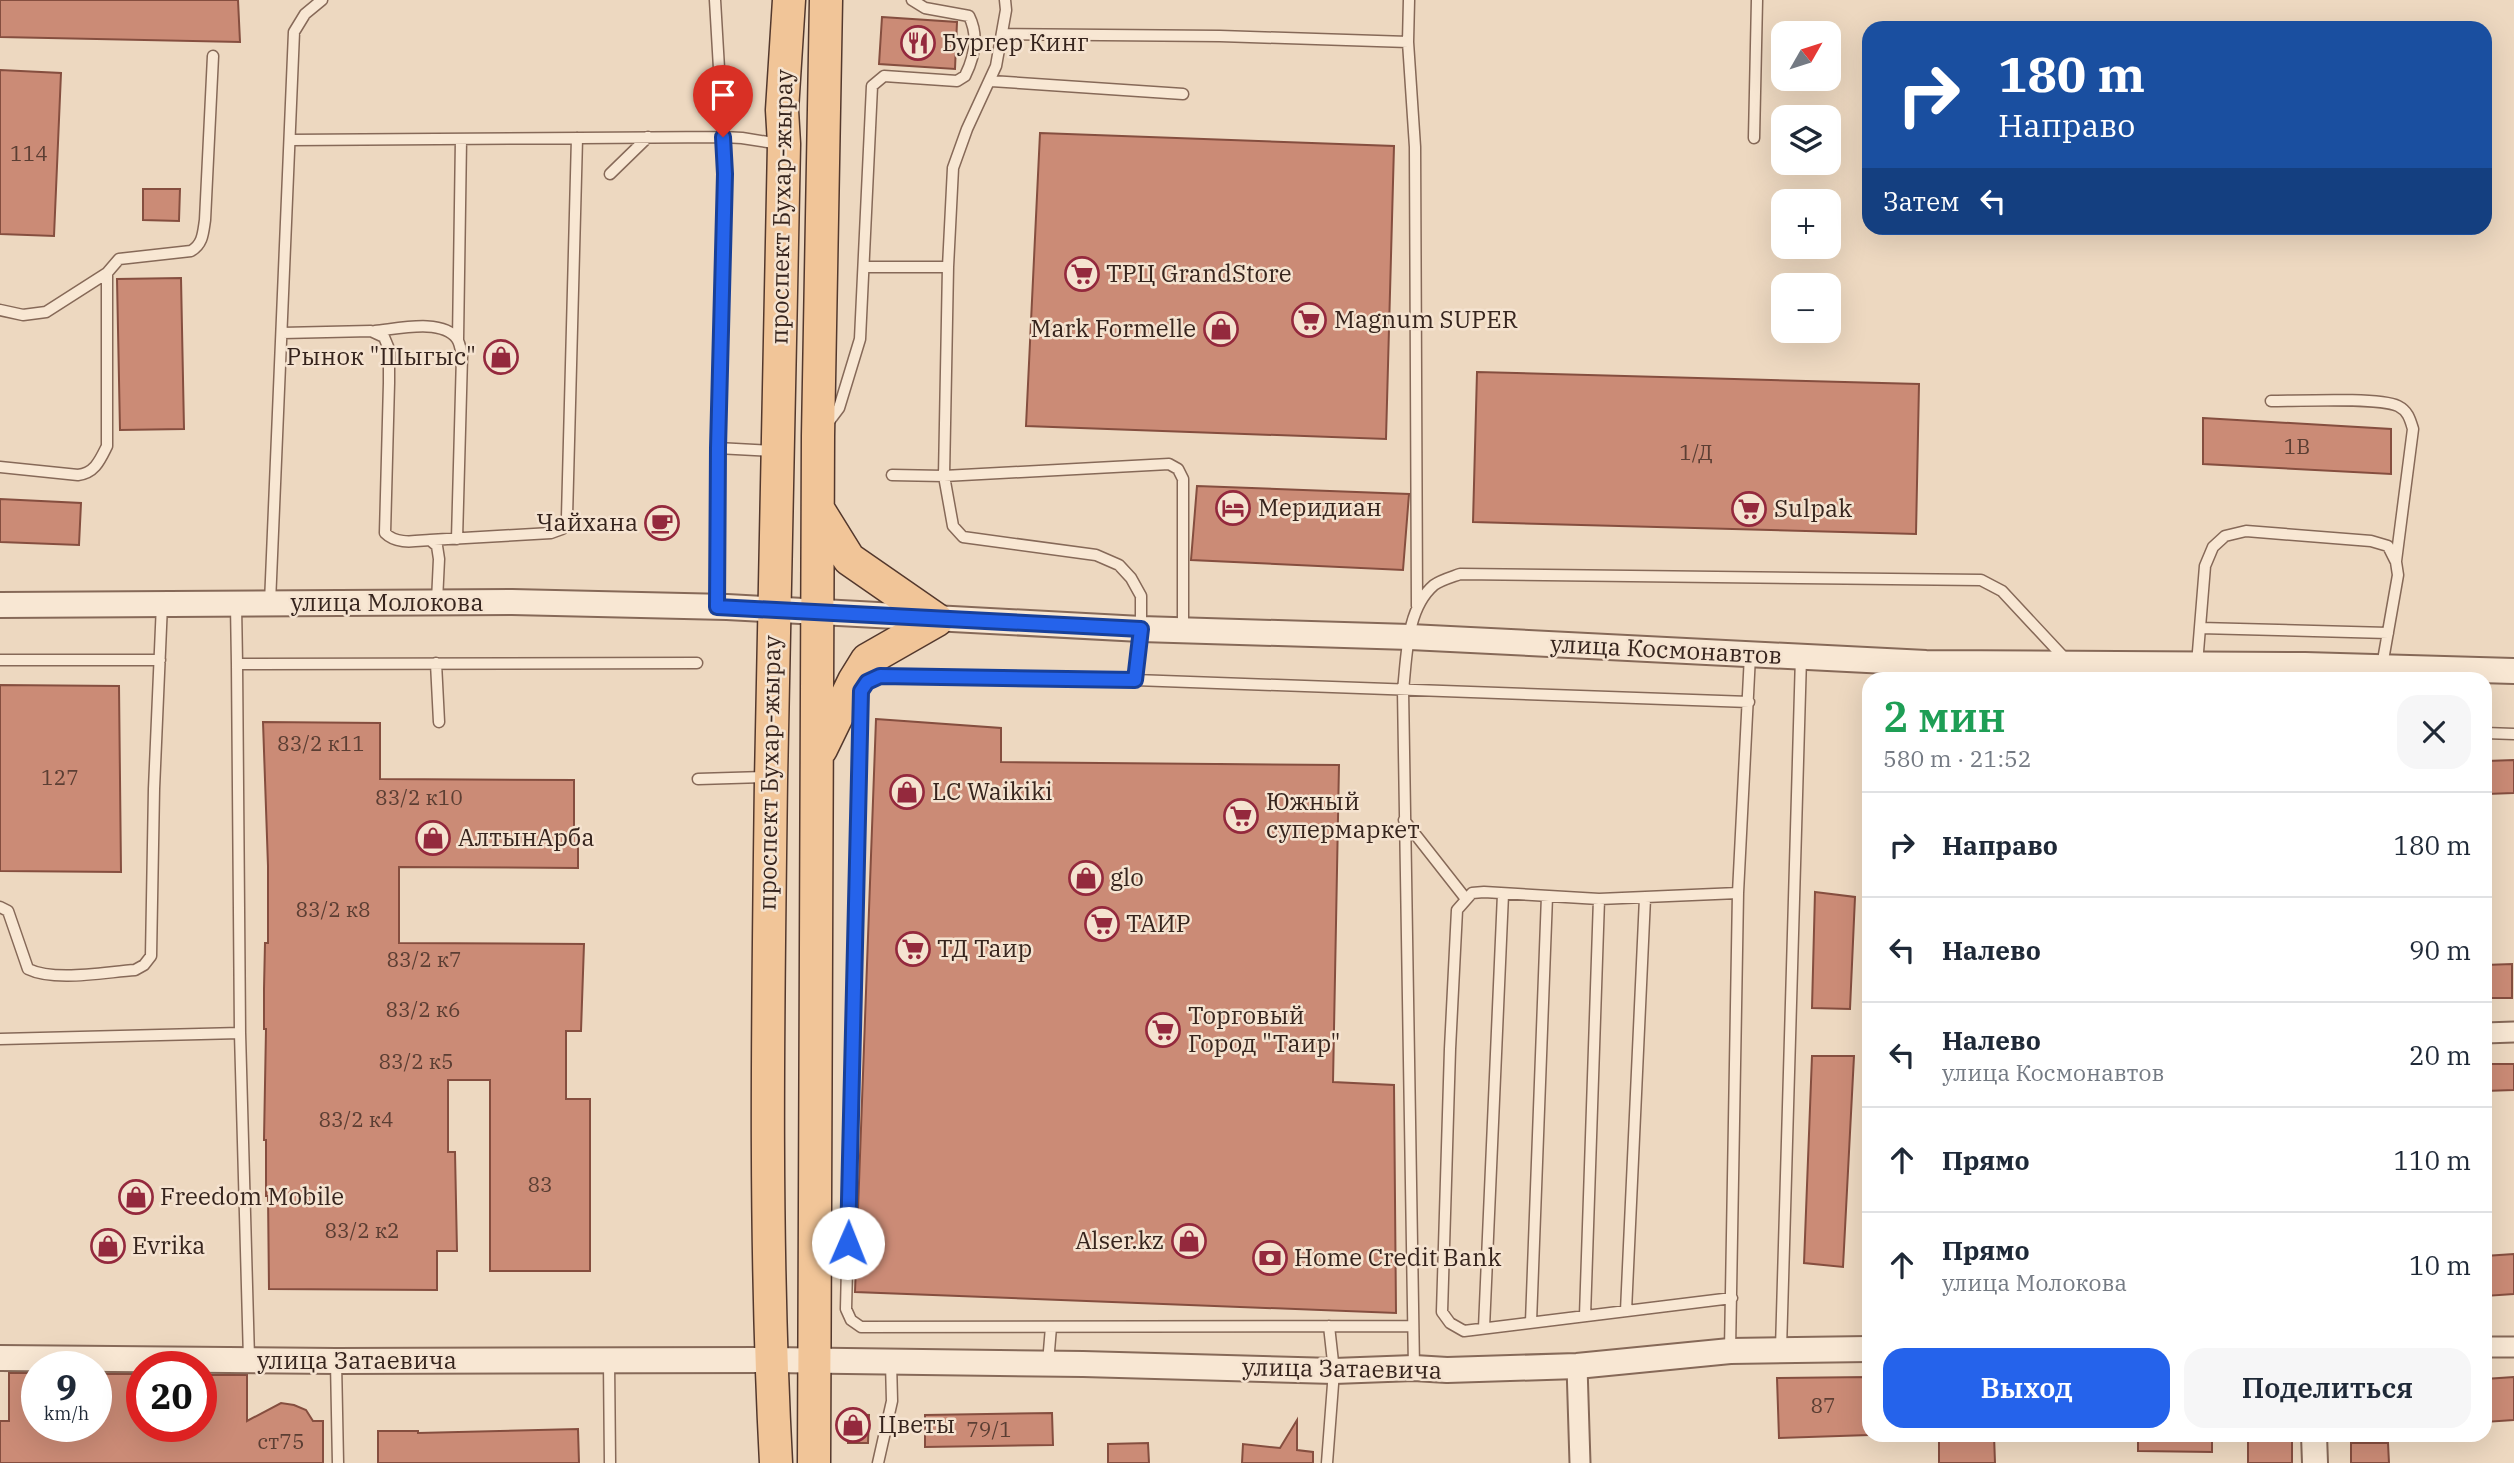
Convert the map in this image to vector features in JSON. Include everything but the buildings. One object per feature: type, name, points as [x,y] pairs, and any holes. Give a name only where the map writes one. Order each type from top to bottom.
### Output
[{"type":"main road","name":"проспект Бухар-жырау","points":[[776,1463],[768,1261],[768,911],[784,144],[782,110],[789,0]]},
{"type":"main road","name":"проспект Бухар-жырау","points":[[814,1463],[818,436],[826,0]]},
{"type":"main road","points":[[817,757],[867,660],[937,620],[849,559],[818,509]]},
{"type":"street","name":"улица Молокова","points":[[0,605],[437,603],[717,607],[818,612]]},
{"type":"street","name":"улица Космонавтов","points":[[818,612],[1183,631],[1410,637],[2074,671],[2197,664],[2304,672],[2382,667],[2514,671]]},
{"type":"street","points":[[2492,1033],[2514,1032]]},
{"type":"street","points":[[2492,1347],[2514,1347]]},
{"type":"street","name":"улица Затаевича","points":[[0,1358],[337,1361],[771,1360],[1048,1363],[1334,1371],[1577,1366],[1730,1351],[1862,1349]]},
{"type":"street","points":[[1577,1366],[1580,1463]]},
{"type":"street","points":[[2314,1442],[2315,1463]]},
{"type":"lane","points":[[270,603],[294,32],[305,14],[322,0]]},
{"type":"lane","points":[[715,0],[725,174],[717,607]]},
{"type":"lane","points":[[818,436],[839,408],[860,339],[872,86],[884,76],[957,81],[965,76],[971,65],[975,47],[975,28],[969,16],[925,8],[912,0]]},
{"type":"lane","points":[[1005,0],[1002,34],[991,80],[967,129],[953,168],[944,475],[953,526],[963,537],[1096,555],[1119,565],[1131,578],[1141,596],[1141,629],[1135,680]]},
{"type":"lane","points":[[1409,0],[1408,42],[1415,148],[1417,606],[1403,690],[1414,1368]]},
{"type":"lane","points":[[1754,138],[1757,0]]},
{"type":"lane","points":[[1002,34],[1220,36],[1408,42]]},
{"type":"lane","points":[[0,310],[23,315],[46,312],[107,273],[119,259],[191,251],[197,247],[202,240],[205,220],[214,56]]},
{"type":"lane","points":[[991,80],[1184,94]]},
{"type":"lane","points":[[610,174],[648,137]]},
{"type":"lane","points":[[290,140],[723,137],[784,144]]},
{"type":"lane","points":[[371,331],[384,337],[389,349],[385,533],[402,541],[551,533],[562,529],[567,517],[577,138]]},
{"type":"lane","points":[[457,539],[462,356],[458,340],[461,139]]},
{"type":"lane","points":[[864,267],[948,267]]},
{"type":"lane","points":[[0,467],[78,475],[87,474],[100,461],[107,446],[107,273]]},
{"type":"lane","points":[[282,333],[437,326],[458,340]]},
{"type":"lane","points":[[2271,401],[2380,402],[2399,407],[2410,416],[2413,429],[2396,562],[2398,575],[2382,667]]},
{"type":"lane","points":[[718,448],[777,452]]},
{"type":"lane","points":[[892,475],[1169,464],[1178,469],[1182,479],[1183,631]]},
{"type":"lane","points":[[2197,664],[2205,566],[2213,547],[2225,536],[2246,531],[2371,541],[2388,546],[2396,562]]},
{"type":"lane","points":[[430,540],[437,546],[439,559],[437,603]]},
{"type":"lane","points":[[1417,606],[1436,584],[1460,574],[1981,580],[2002,591],[2074,671]]},
{"type":"lane","points":[[0,907],[8,911],[28,969],[38,974],[135,970],[145,965],[151,956],[162,603]]},
{"type":"lane","points":[[236,603],[240,1033],[249,1360]]},
{"type":"lane","points":[[2200,628],[2388,633]]},
{"type":"lane","points":[[1730,1351],[1738,892],[1750,654]]},
{"type":"lane","points":[[1781,1350],[1801,656]]},
{"type":"lane","points":[[0,660],[160,660]]},
{"type":"lane","points":[[436,663],[439,722]]},
{"type":"lane","points":[[237,664],[697,663]]},
{"type":"lane","points":[[1413,1326],[861,1327],[851,1320],[846,1309],[861,691],[867,682],[880,676],[1135,680],[1749,702]]},
{"type":"lane","points":[[2492,733],[2514,734]]},
{"type":"lane","points":[[698,779],[771,777]]},
{"type":"lane","points":[[1404,819],[1466,899]]},
{"type":"lane","points":[[1732,1298],[1464,1331],[1450,1323],[1442,1312],[1457,910],[1472,893],[1599,899],[1738,892]]},
{"type":"lane","points":[[1483,1328],[1503,894]]},
{"type":"lane","points":[[1531,1322],[1547,896]]},
{"type":"lane","points":[[1626,1311],[1645,898]]},
{"type":"lane","points":[[1585,1316],[1599,899]]},
{"type":"lane","points":[[0,1040],[240,1033]]},
{"type":"lane","points":[[1327,1463],[1334,1371],[1329,1326]]},
{"type":"lane","points":[[1048,1363],[1051,1327]]},
{"type":"lane","points":[[609,1360],[610,1463]]},
{"type":"lane","points":[[337,1361],[338,1463]]},
{"type":"lane","points":[[878,1463],[892,1401],[891,1362]]},
{"type":"place","name":"Бургер Кинг","points":[[918,43]]},
{"type":"place","name":"ТРЦ GrandStore","points":[[1082,274]]},
{"type":"place","name":"Magnum SUPER","points":[[1309,320]]},
{"type":"place","name":"Mark Formelle","points":[[1221,329]]},
{"type":"place","name":"Рынок \"Шыгыс\"","points":[[501,357]]},
{"type":"place","name":"Меридиан","points":[[1233,508]]},
{"type":"place","name":"Sulpak","points":[[1749,509]]},
{"type":"place","name":"Чайхана","points":[[662,523]]},
{"type":"place","name":"LC Waikiki","points":[[907,792]]},
{"type":"place","name":"Южный супермаркет","points":[[1241,816]]},
{"type":"place","name":"АлтынАрба","points":[[433,838]]},
{"type":"place","name":"glo","points":[[1086,878]]},
{"type":"place","name":"ТАИР","points":[[1102,924]]},
{"type":"place","name":"ТД Таир","points":[[913,949]]},
{"type":"place","name":"Торговый Город \"Таир\"","points":[[1163,1030]]},
{"type":"place","name":"Freedom Mobile","points":[[136,1197]]},
{"type":"place","name":"Alser.kz","points":[[1189,1241]]},
{"type":"place","name":"Evrika","points":[[108,1246]]},
{"type":"place","name":"Home Credit Bank","points":[[1270,1258]]},
{"type":"place","name":"Цветы","points":[[853,1425]]},
{"type":"route","points":[[723,137],[725,174],[717,607],[1141,629],[1135,680],[880,676],[867,682],[861,691],[848,1243]]}]
